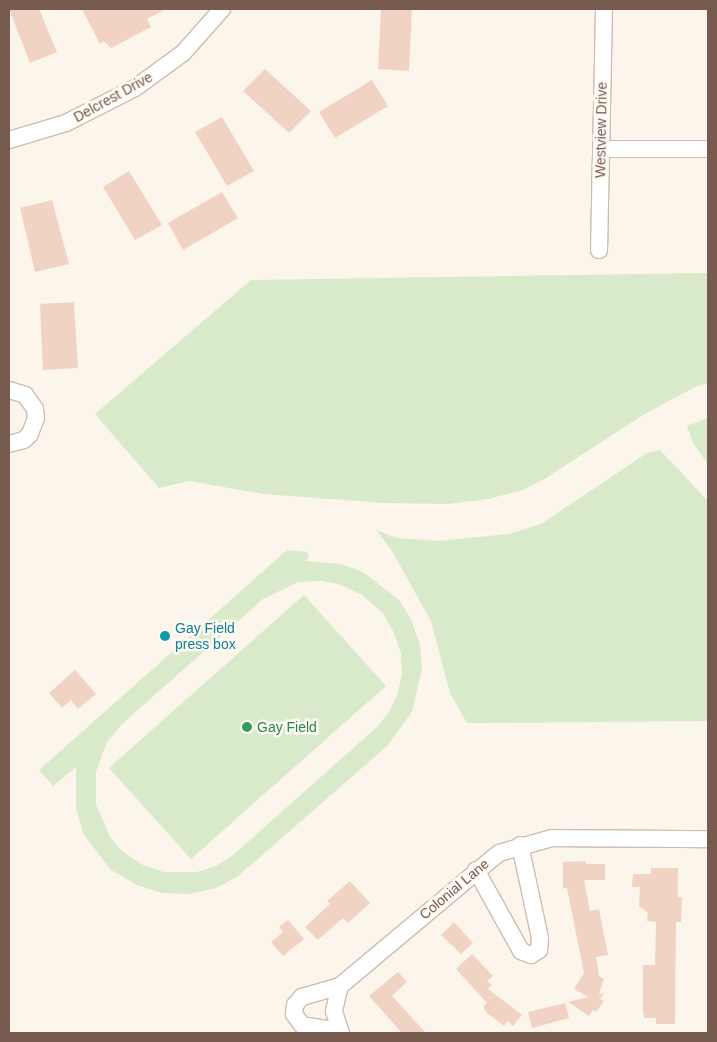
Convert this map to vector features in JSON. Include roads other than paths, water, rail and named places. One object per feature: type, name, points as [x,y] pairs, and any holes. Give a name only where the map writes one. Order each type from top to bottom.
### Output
[{"type":"street","name":"Delcrest Drive","points":[[9,140],[66,123],[135,88],[184,53],[222,9]]},
{"type":"street","name":"Westview Drive","points":[[598,250],[604,9]]},
{"type":"street","points":[[601,149],[708,149]]},
{"type":"street","points":[[9,390],[25,395],[35,409],[36,418],[30,434],[24,440],[9,444]]},
{"type":"street","name":"Colonial Lane","points":[[340,986],[334,1011],[340,1032],[302,1025],[294,1014],[295,1005],[302,996],[340,986],[476,870],[499,853],[520,845],[552,838],[708,839]]},
{"type":"street","points":[[476,870],[521,951],[531,955],[539,950],[540,938],[520,845]]},
{"type":"place","name":"Gay Field press box","points":[[165,636]]},
{"type":"place","name":"Gay Field","points":[[247,727]]}]
